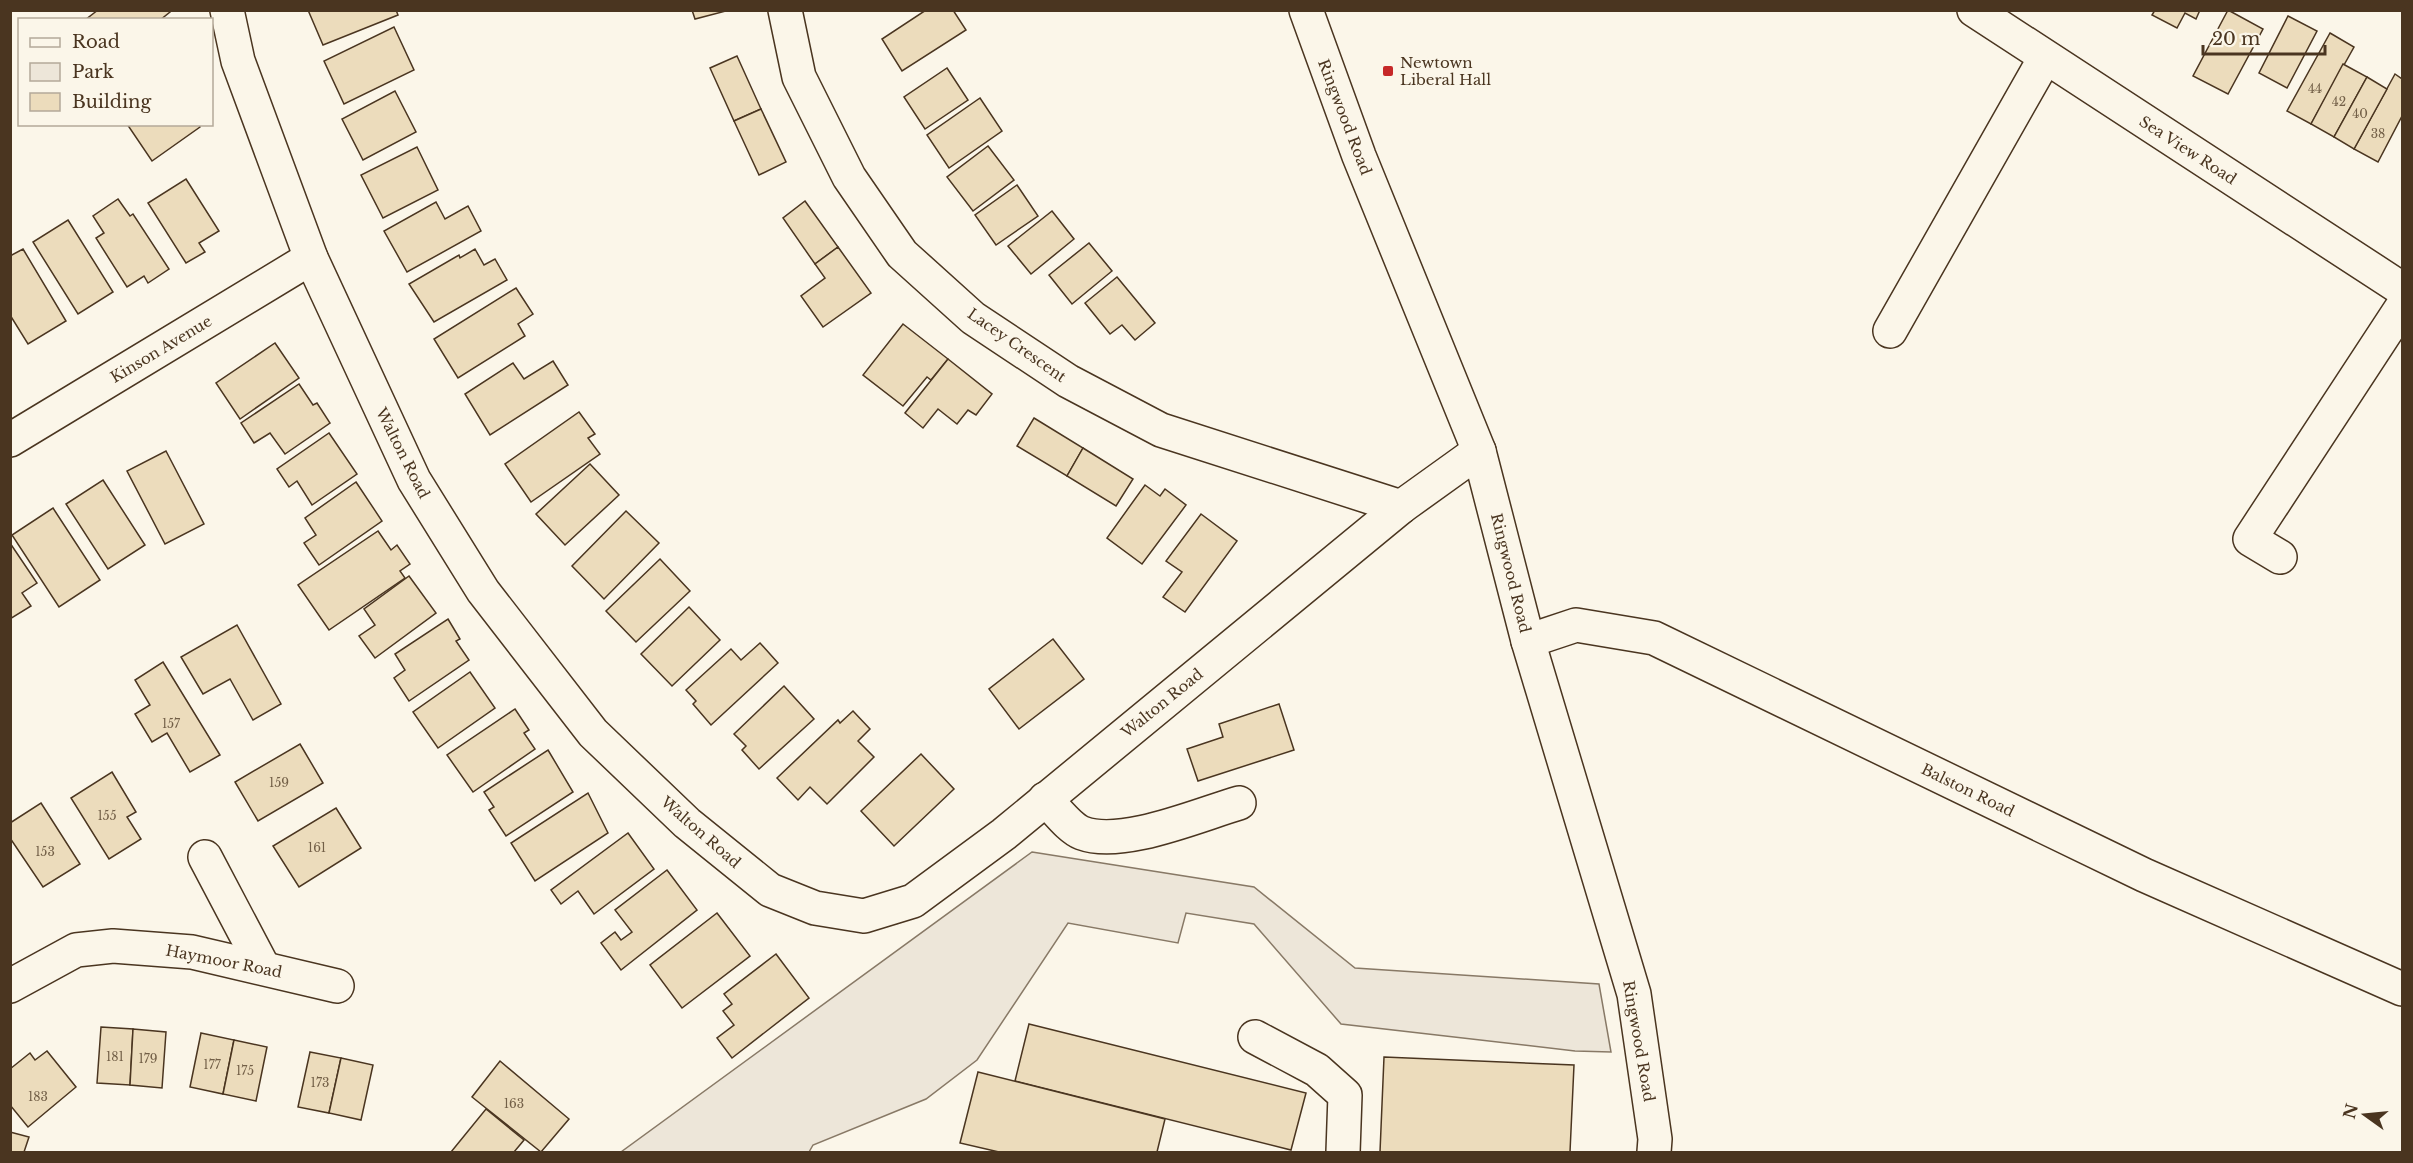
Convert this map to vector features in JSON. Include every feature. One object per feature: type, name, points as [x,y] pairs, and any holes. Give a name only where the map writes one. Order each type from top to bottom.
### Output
[{"type":"street","name":"Walton Road","points":[[227,10],[238,61],[311,258],[414,480],[483,591],[593,733],[687,824],[770,890],[815,908],[864,916],[913,901],[1004,834],[1401,507],[1479,451]]},
{"type":"street","name":"Lacey Crescent","points":[[785,10],[799,77],[849,177],[902,254],[973,318],[1068,381],[1161,430],[1401,507]]},
{"type":"street","name":"Ringwood Road","points":[[1305,10],[1359,156],[1479,451],[1528,641],[1634,994],[1655,1139],[1654,1152]]},
{"type":"street","name":"Sea View Road","points":[[1974,10],[2009,21],[2045,58],[2403,289]]},
{"type":"street","points":[[1890,332],[2045,58]]},
{"type":"street","name":"Kinson Avenue","points":[[10,440],[311,258]]},
{"type":"street","points":[[2280,557],[2250,539],[2403,307]]},
{"type":"street","name":"Balston Road","points":[[1528,641],[1576,625],[1654,639],[2144,875],[2403,988]]},
{"type":"street","points":[[1045,799],[1080,832],[1099,837],[1135,833],[1239,804]]},
{"type":"street","points":[[205,857],[263,967]]},
{"type":"street","name":"Haymoor Road","points":[[10,986],[76,950],[113,946],[192,952],[263,967],[337,987]]},
{"type":"street","points":[[1255,1037],[1317,1070],[1345,1095],[1343,1152]]},
{"type":"green space","points":[[1032,852],[1254,887],[1355,968],[1599,984],[1611,1052],[1575,1051],[1341,1024],[1254,924],[1186,913],[1178,943],[1068,923],[977,1060],[926,1099],[813,1145],[809,1152],[621,1152]]},
{"type":"building","points":[[98,10],[169,10],[170,12],[162,18],[88,18]]},
{"type":"building","points":[[308,10],[396,10],[398,15],[323,45]]},
{"type":"building","points":[[692,10],[726,10],[726,11],[695,19]]},
{"type":"building","points":[[926,10],[953,10],[966,30],[902,71],[882,39]]},
{"type":"building","points":[[2155,10],[2200,10],[2196,19],[2185,13],[2177,28],[2152,15]]},
{"type":"building","points":[[2228,10],[2263,29],[2228,94],[2193,76]]},
{"type":"building","points":[[2288,16],[2317,31],[2287,88],[2259,73]]},
{"type":"building","points":[[394,27],[414,70],[344,104],[324,61]]},
{"type":"building","points":[[2330,33],[2354,47],[2311,124],[2287,111]]},
{"type":"building","points":[[737,56],[761,109],[734,121],[710,68]]},
{"type":"building","points":[[2343,64],[2367,77],[2334,137],[2311,124]]},
{"type":"building","points":[[947,68],[968,100],[925,129],[904,97]]},
{"type":"building","points":[[2395,74],[2402,79],[2402,116],[2378,162],[2354,149]]},
{"type":"building","points":[[2367,77],[2387,89],[2354,149],[2334,137]]},
{"type":"building","points":[[395,91],[416,132],[363,160],[342,119]]},
{"type":"building","points":[[980,98],[1002,131],[949,168],[927,135]]},
{"type":"building","points":[[761,109],[786,162],[759,175],[734,121]]},
{"type":"building","points":[[128,126],[200,126],[200,127],[152,161]]},
{"type":"building","points":[[988,146],[1014,180],[973,211],[947,177]]},
{"type":"building","points":[[417,147],[438,190],[383,218],[361,175]]},
{"type":"building","points":[[186,179],[219,231],[199,243],[205,252],[186,263],[148,203]]},
{"type":"building","points":[[1017,185],[1038,216],[996,245],[975,215]]},
{"type":"building","points":[[118,199],[130,216],[133,214],[169,269],[148,283],[144,276],[127,287],[96,238],[104,233],[93,216]]},
{"type":"building","points":[[805,201],[838,247],[815,264],[783,218]]},
{"type":"building","points":[[436,202],[445,219],[468,206],[481,231],[407,272],[384,231]]},
{"type":"building","points":[[1052,211],[1074,239],[1031,274],[1008,246]]},
{"type":"building","points":[[68,220],[113,292],[78,314],[33,242]]},
{"type":"building","points":[[1089,243],[1112,271],[1072,304],[1049,275]]},
{"type":"building","points":[[838,247],[871,293],[823,327],[801,296],[825,278],[815,264]]},
{"type":"building","points":[[23,249],[66,321],[28,344],[10,315],[10,256]]},
{"type":"building","points":[[475,249],[484,265],[495,259],[507,280],[434,322],[409,284],[459,255],[460,258]]},
{"type":"building","points":[[1117,277],[1155,323],[1135,340],[1122,325],[1110,334],[1085,303]]},
{"type":"building","points":[[516,288],[533,314],[518,324],[525,336],[458,378],[434,339]]},
{"type":"building","points":[[903,324],[948,359],[931,380],[927,377],[903,406],[863,375]]},
{"type":"building","points":[[275,343],[299,378],[240,419],[216,383]]},
{"type":"building","points":[[948,359],[992,394],[976,415],[968,410],[957,424],[938,409],[923,428],[905,413]]},
{"type":"building","points":[[553,361],[568,385],[490,435],[465,394],[513,363],[524,379]]},
{"type":"building","points":[[299,384],[313,405],[317,403],[330,423],[285,454],[270,433],[254,443],[241,423]]},
{"type":"building","points":[[579,412],[595,434],[588,438],[600,454],[531,502],[505,464]]},
{"type":"building","points":[[1034,418],[1083,448],[1067,476],[1017,446]]},
{"type":"building","points":[[329,433],[357,474],[312,505],[297,481],[289,487],[277,469]]},
{"type":"building","points":[[1083,448],[1133,479],[1116,506],[1067,476]]},
{"type":"building","points":[[166,451],[204,524],[165,544],[127,471]]},
{"type":"building","points":[[590,464],[619,495],[565,545],[536,514]]},
{"type":"building","points":[[103,480],[145,545],[108,569],[66,504]]},
{"type":"building","points":[[356,482],[382,521],[319,565],[304,543],[316,535],[305,518]]},
{"type":"building","points":[[1145,485],[1160,496],[1165,489],[1186,505],[1142,564],[1107,538]]},
{"type":"building","points":[[53,508],[100,580],[59,607],[12,535]]},
{"type":"building","points":[[626,511],[659,543],[604,599],[572,566]]},
{"type":"building","points":[[1201,514],[1237,541],[1185,612],[1163,597],[1182,572],[1166,561]]},
{"type":"building","points":[[378,531],[391,550],[397,545],[410,564],[400,571],[405,578],[329,630],[298,585]]},
{"type":"building","points":[[10,543],[37,583],[22,593],[31,606],[10,619]]},
{"type":"building","points":[[660,559],[690,591],[636,642],[606,611]]},
{"type":"building","points":[[409,576],[436,613],[375,658],[359,636],[375,625],[364,609]]},
{"type":"building","points":[[689,607],[720,640],[672,686],[641,654]]},
{"type":"building","points":[[448,619],[460,639],[456,641],[469,660],[409,701],[394,678],[405,670],[395,654]]},
{"type":"building","points":[[237,625],[281,704],[253,720],[230,679],[203,694],[181,657]]},
{"type":"building","points":[[1053,639],[1084,679],[1019,729],[989,689]]},
{"type":"building","points":[[760,643],[778,663],[711,725],[693,704],[696,701],[686,690],[731,649],[741,660]]},
{"type":"building","points":[[163,662],[220,755],[190,772],[167,733],[152,742],[135,714],[150,705],[135,680]]},
{"type":"building","points":[[470,672],[495,708],[438,748],[413,712]]},
{"type":"building","points":[[784,686],[814,719],[759,769],[742,750],[746,746],[734,734]]},
{"type":"building","points":[[1279,704],[1294,750],[1198,781],[1187,749],[1223,737],[1219,724]]},
{"type":"building","points":[[515,709],[529,730],[524,733],[535,749],[473,792],[447,755]]},
{"type":"building","points":[[853,711],[870,729],[858,741],[874,757],[827,804],[810,787],[798,800],[777,778],[838,720],[840,723]]},
{"type":"building","points":[[300,744],[323,783],[258,821],[235,782]]},
{"type":"building","points":[[548,750],[573,792],[506,836],[489,810],[494,807],[484,792]]},
{"type":"building","points":[[921,754],[954,789],[894,846],[861,811]]},
{"type":"building","points":[[112,772],[136,812],[127,817],[141,839],[109,859],[71,798]]},
{"type":"building","points":[[588,793],[608,833],[535,881],[511,843]]},
{"type":"building","points":[[41,803],[80,864],[43,887],[10,838],[10,823]]},
{"type":"building","points":[[336,808],[361,848],[299,887],[273,846]]},
{"type":"building","points":[[628,833],[654,869],[594,914],[578,891],[561,904],[551,890]]},
{"type":"building","points":[[667,870],[697,910],[621,970],[601,943],[615,932],[621,940],[632,932],[615,910]]},
{"type":"building","points":[[717,913],[750,956],[682,1008],[650,965]]},
{"type":"building","points":[[776,954],[809,998],[732,1058],[717,1038],[734,1025],[723,1011],[732,1004],[724,994]]},
{"type":"building","points":[[1029,1024],[1306,1093],[1291,1150],[1015,1081]]},
{"type":"building","points":[[101,1027],[133,1029],[130,1085],[97,1083]]},
{"type":"building","points":[[133,1029],[166,1032],[162,1088],[130,1085]]},
{"type":"building","points":[[201,1033],[234,1040],[223,1094],[190,1087]]},
{"type":"building","points":[[234,1040],[267,1047],[256,1101],[223,1094]]},
{"type":"building","points":[[47,1051],[76,1087],[28,1127],[10,1105],[10,1069],[30,1053],[35,1060]]},
{"type":"building","points":[[310,1052],[341,1058],[329,1113],[298,1107]]},
{"type":"building","points":[[1384,1057],[1574,1065],[1570,1152],[1380,1152]]},
{"type":"building","points":[[341,1058],[373,1065],[361,1120],[329,1113]]},
{"type":"building","points":[[500,1061],[569,1119],[541,1152],[472,1097]]},
{"type":"building","points":[[978,1072],[1165,1119],[1157,1152],[999,1152],[960,1143]]},
{"type":"building","points":[[486,1109],[524,1140],[514,1152],[451,1152]]},
{"type":"building","points":[[10,1132],[29,1137],[24,1152],[10,1152]]},
{"type":"place","name":"Newtown Liberal Hall","points":[[1388,71]]}]
